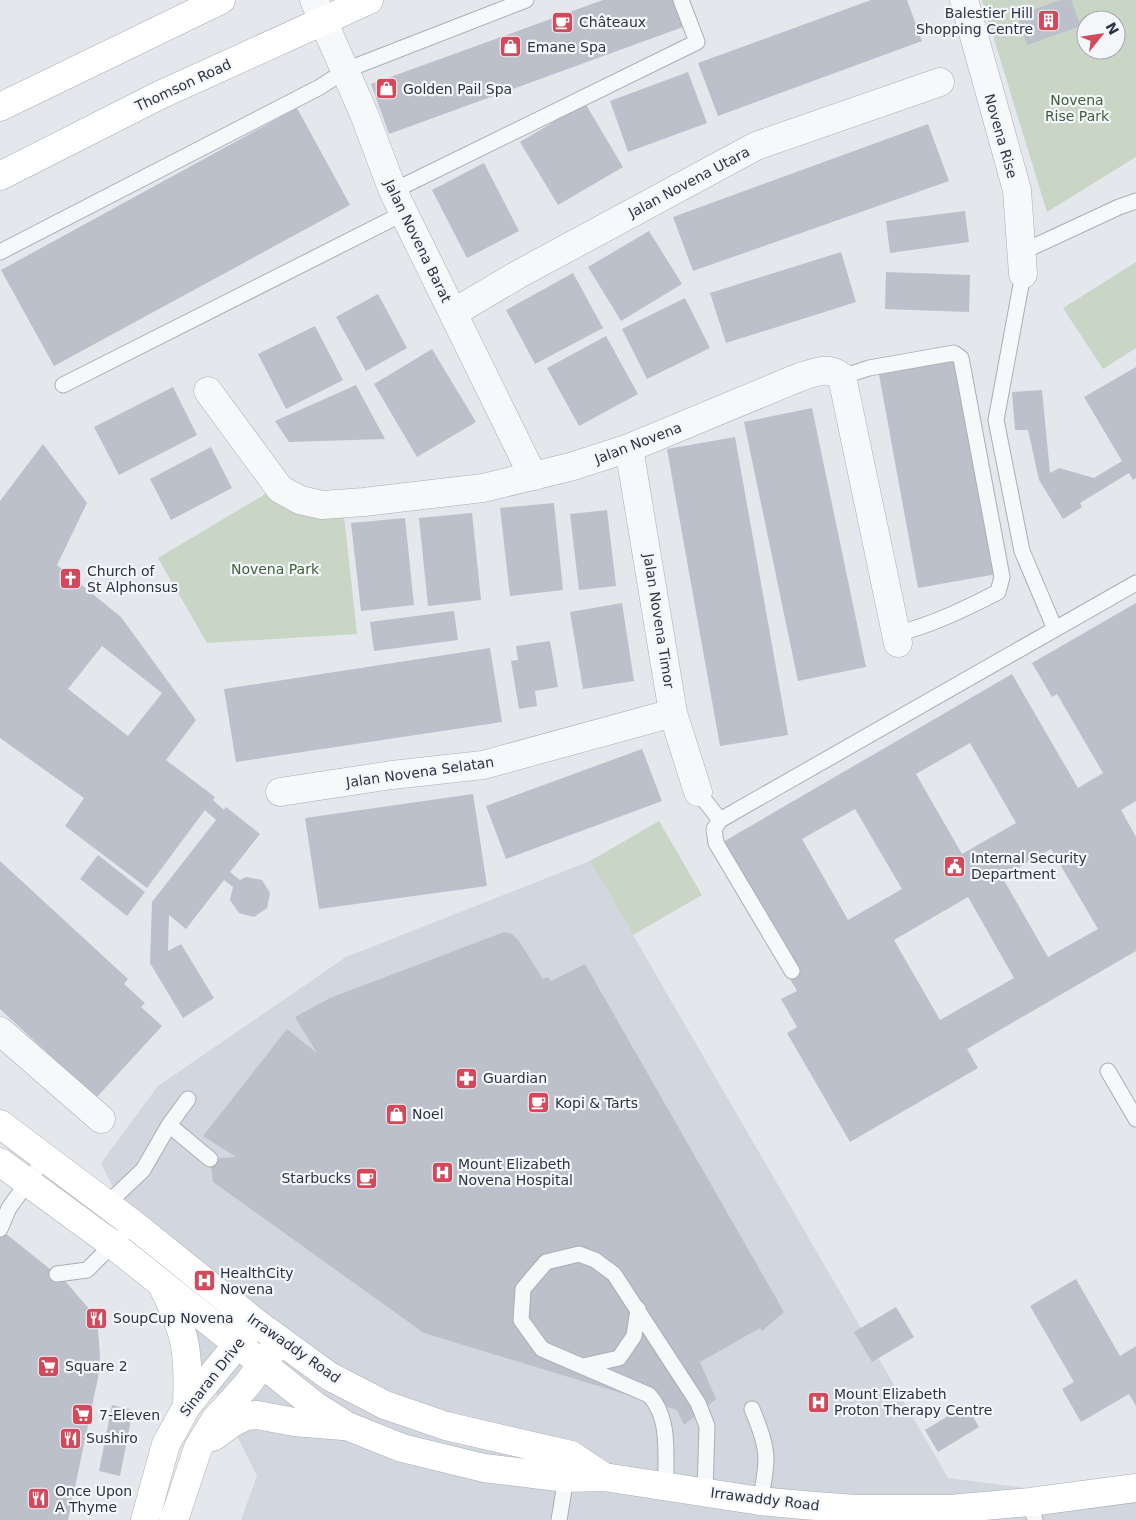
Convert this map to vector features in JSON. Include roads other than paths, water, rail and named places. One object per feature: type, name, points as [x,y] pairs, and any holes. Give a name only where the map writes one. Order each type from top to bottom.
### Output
[{"type":"street","points":[[0,107],[221,0]]},
{"type":"street","name":"Thomson Road","points":[[0,176],[160,95],[319,10],[370,0]]},
{"type":"street","name":"Novena Rise","points":[[964,0],[1017,190],[1022,263]]},
{"type":"street","name":"Jalan Novena Barat","points":[[319,10],[346,70],[398,202],[528,466],[535,476]]},
{"type":"street","name":"Jalan Novena Utara","points":[[453,313],[519,274],[756,146],[940,82]]},
{"type":"street","name":"Jalan Novena","points":[[208,391],[280,489],[300,500],[322,504],[364,502],[483,488],[535,476],[629,448],[821,370],[837,373],[842,377]]},
{"type":"street","points":[[842,377],[897,638]]},
{"type":"street","name":"Jalan Novena Timor","points":[[629,448],[673,713],[698,792]]},
{"type":"street","name":"Jalan Novena Selatan","points":[[280,792],[392,775],[483,765],[673,713]]},
{"type":"street","points":[[0,1032],[101,1119]]},
{"type":"street","name":"Irrawaddy Road","points":[[3,1134],[45,1158],[107,1204],[255,1322],[329,1376],[386,1405],[569,1466],[604,1476],[855,1514],[952,1514],[1033,1511],[1136,1488]]},
{"type":"street","name":"Irrawaddy Road","points":[[0,1162],[112,1244],[314,1405],[347,1426],[402,1448],[442,1459],[516,1473],[569,1466]]},
{"type":"street","points":[[161,1283],[181,1323],[189,1364],[187,1406]]},
{"type":"street","name":"Sinaran Drive","points":[[146,1520],[166,1444],[187,1406],[255,1322]]},
{"type":"street","name":"Sinaran Drive","points":[[174,1520],[198,1448],[215,1420],[280,1341]]},
{"type":"street","points":[[198,1448],[232,1423],[246,1416],[257,1415],[294,1422],[347,1426]]},
{"type":"lane","points":[[0,252],[320,87],[346,70],[526,0]]},
{"type":"lane","points":[[63,385],[398,202],[697,42],[681,0]]},
{"type":"lane","points":[[1055,629],[1022,551],[996,420],[1022,263],[1119,207],[1136,201]]},
{"type":"lane","points":[[842,377],[869,368],[954,353],[961,358],[1002,577],[1000,586],[998,592],[965,609],[897,638]]},
{"type":"lane","points":[[792,971],[716,843],[714,829],[720,820],[1136,582]]},
{"type":"lane","points":[[698,792],[720,820]]},
{"type":"lane","points":[[1108,1071],[1136,1119]]},
{"type":"lane","points":[[107,1204],[143,1170],[169,1125],[188,1100]]},
{"type":"lane","points":[[169,1125],[210,1158]]},
{"type":"lane","points":[[0,1229],[9,1208],[45,1158]]},
{"type":"lane","points":[[57,1274],[87,1270],[133,1224]]},
{"type":"lane","points":[[666,1486],[664,1424],[658,1405],[649,1395],[542,1349],[521,1320],[523,1289],[546,1262],[579,1254],[595,1260],[614,1274],[698,1403],[703,1414],[706,1426],[705,1492]]},
{"type":"lane","points":[[584,1366],[619,1358],[634,1336],[638,1309]]},
{"type":"lane","points":[[752,1409],[764,1438],[767,1466],[760,1501]]},
{"type":"lane","points":[[559,1520],[569,1466]]},
{"type":"place","name":"Balestier Hill Shopping Centre","points":[[1049,21]]},
{"type":"place","name":"Châteaux","points":[[563,22]]},
{"type":"place","name":"Emane Spa","points":[[511,47]]},
{"type":"place","name":"Golden Pail Spa","points":[[387,89]]},
{"type":"place","name":"Church of St Alphonsus","points":[[71,579]]},
{"type":"place","name":"Internal Security Department","points":[[955,866]]},
{"type":"place","name":"Guardian","points":[[467,1078]]},
{"type":"place","name":"Kopi & Tarts","points":[[539,1103]]},
{"type":"place","name":"Noel","points":[[396,1114]]},
{"type":"place","name":"Mount Elizabeth Novena Hospital","points":[[442,1172]]},
{"type":"place","name":"Starbucks","points":[[367,1178]]},
{"type":"place","name":"HealthCity Novena","points":[[204,1281]]},
{"type":"place","name":"SoupCup Novena","points":[[97,1318]]},
{"type":"place","name":"Square 2","points":[[49,1366]]},
{"type":"place","name":"Mount Elizabeth Proton Therapy Centre","points":[[818,1402]]},
{"type":"place","name":"7-Eleven","points":[[83,1415]]},
{"type":"place","name":"Sushiro","points":[[70,1438]]},
{"type":"place","name":"Once Upon A Thyme","points":[[39,1499]]},
{"type":"park label","name":"Novena Rise Park","points":[[1077,108]]},
{"type":"park label","name":"Novena Park","points":[[275,569]]}]
